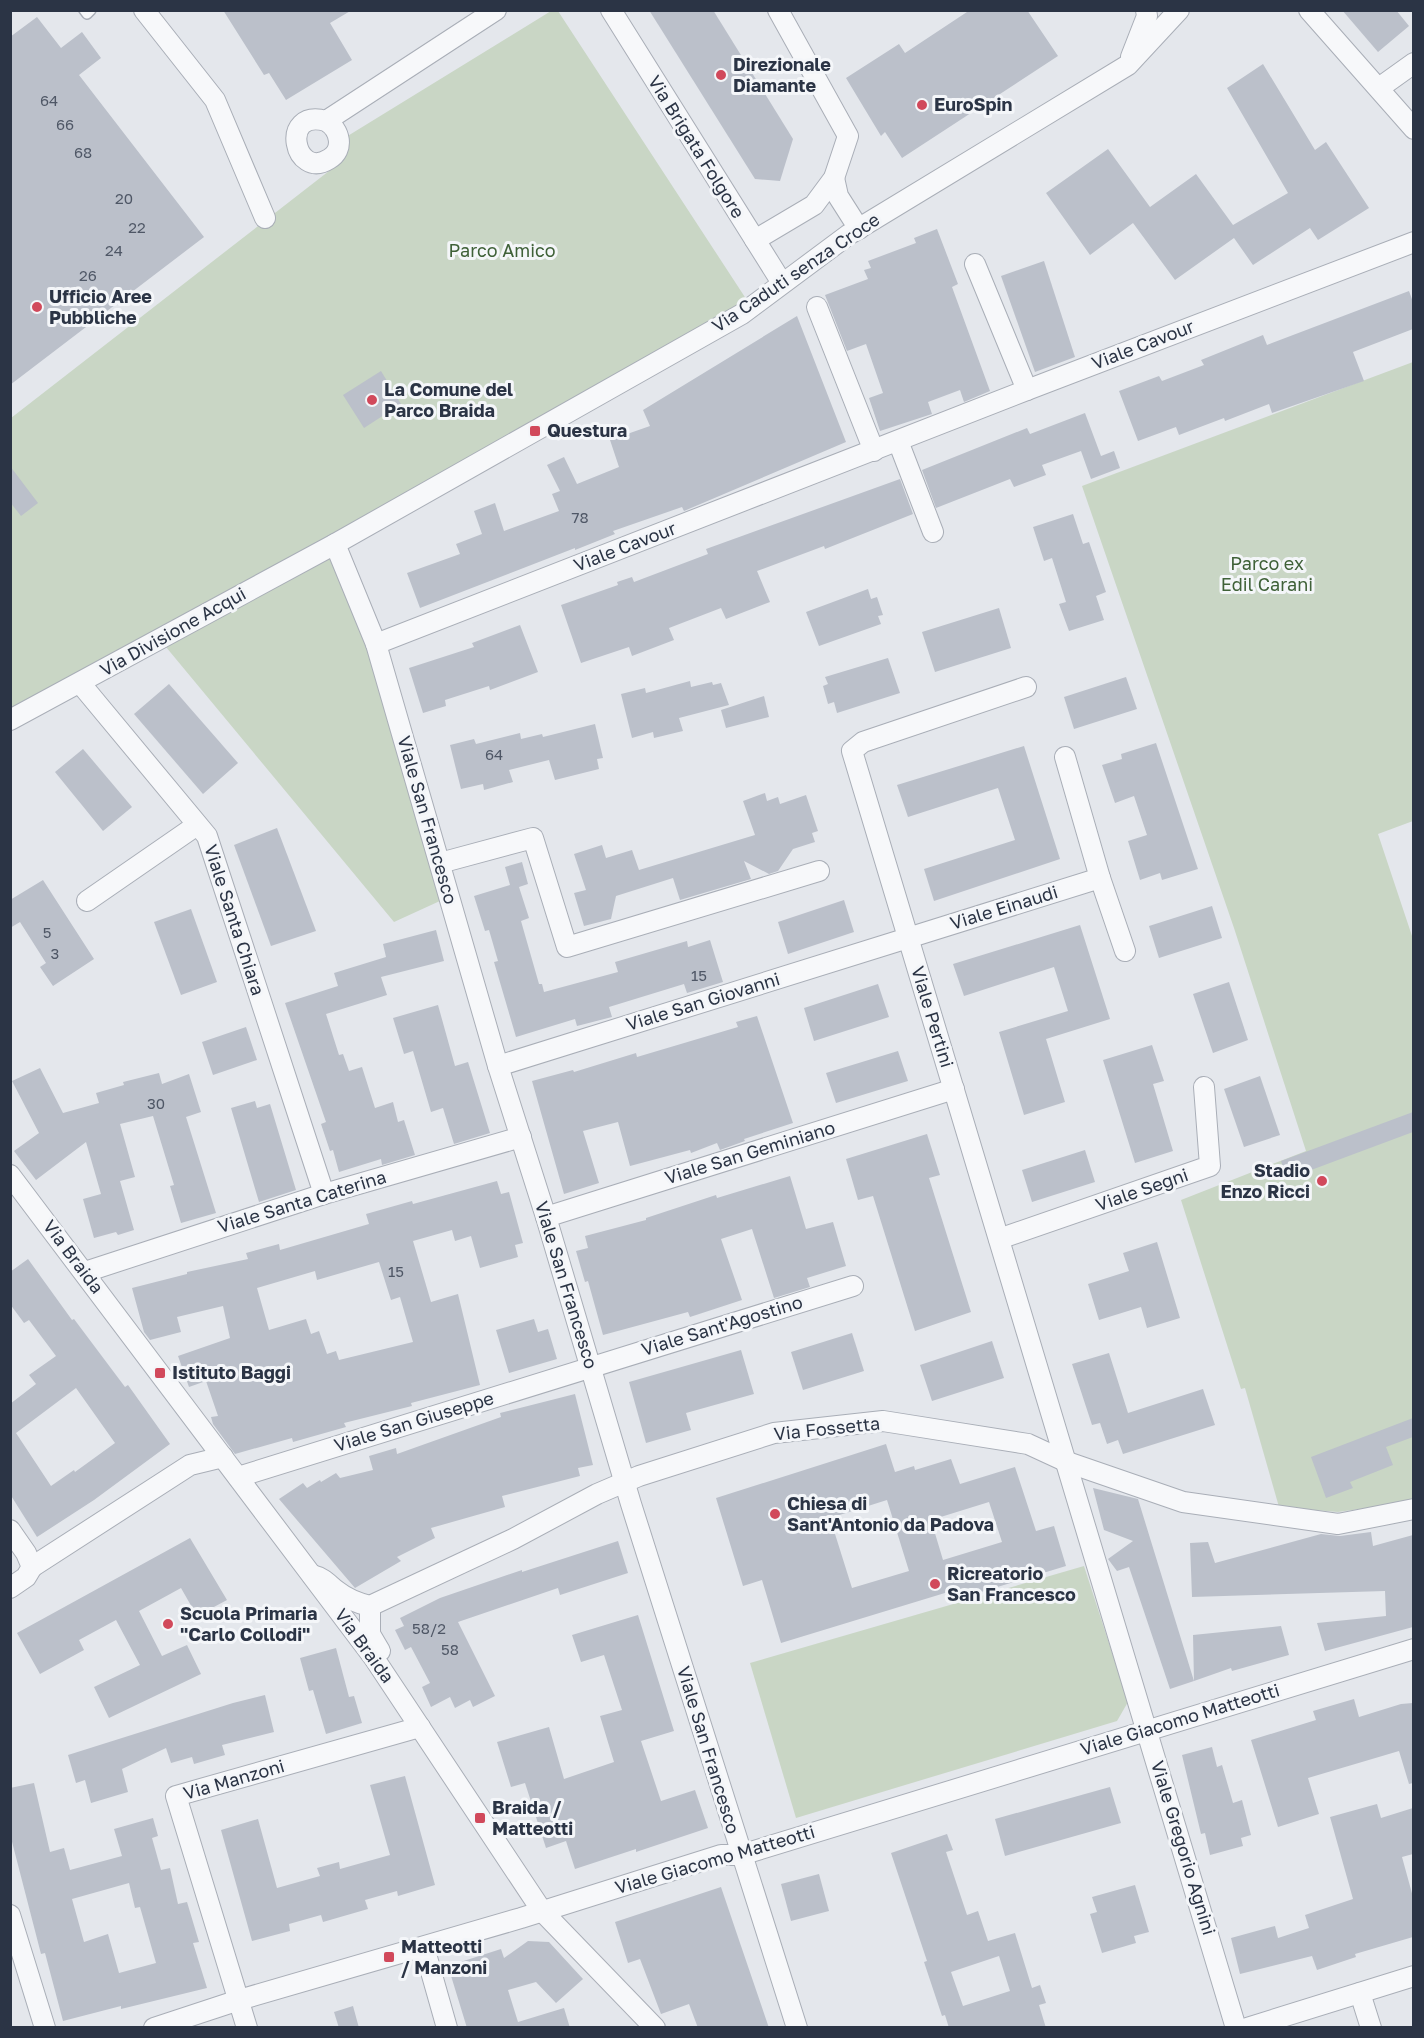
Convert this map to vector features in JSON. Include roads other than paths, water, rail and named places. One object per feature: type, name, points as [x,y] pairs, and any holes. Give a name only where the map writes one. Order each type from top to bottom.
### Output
[{"type":"street","points":[[144,10],[215,100],[265,218]]},
{"type":"street","points":[[326,121],[496,10]]},
{"type":"street","name":"Via Brigata Folgore","points":[[611,10],[782,283]]},
{"type":"street","points":[[755,240],[814,205],[834,178],[848,136],[778,10]]},
{"type":"street","points":[[1128,65],[1147,16],[1146,10]]},
{"type":"street","name":"Via Caduti senza Croce","points":[[335,544],[742,314],[859,229],[1128,65],[1179,10]]},
{"type":"street","points":[[1309,10],[1413,129]]},
{"type":"street","points":[[1379,88],[1413,63]]},
{"type":"street","points":[[834,178],[838,196],[859,229]]},
{"type":"street","name":"Viale Cavour","points":[[376,644],[1413,242]]},
{"type":"street","points":[[975,264],[1027,390]]},
{"type":"street","points":[[817,307],[874,451]]},
{"type":"street","points":[[898,441],[933,532]]},
{"type":"street","name":"Viale San Francesco","points":[[335,544],[376,644],[498,1066],[741,1855],[797,2028]]},
{"type":"street","name":"Via Divisione Acqui","points":[[10,720],[335,544]]},
{"type":"street","name":"Viale Santa Chiara","points":[[80,683],[207,836],[324,1194]]},
{"type":"street","name":"Viale Pertini","points":[[1026,687],[863,742],[852,751],[1067,1462]]},
{"type":"street","points":[[1065,757],[1100,878],[1125,951]]},
{"type":"street","points":[[87,901],[197,825]]},
{"type":"street","points":[[440,863],[533,838],[567,946],[819,871]]},
{"type":"street","name":"Viale Einaudi","points":[[908,938],[1100,878]]},
{"type":"street","name":"Viale San Giovanni","points":[[498,1066],[908,938]]},
{"type":"street","name":"Viale Segni","points":[[999,1239],[1210,1167],[1204,1086]]},
{"type":"street","name":"Viale San Geminiano","points":[[546,1217],[954,1089]]},
{"type":"street","name":"Viale Santa Caterina","points":[[85,1272],[324,1194],[521,1137]]},
{"type":"street","name":"Via Braida","points":[[10,1175],[224,1457],[389,1681],[542,1911],[655,2028]]},
{"type":"street","name":"Viale Sant'Agostino","points":[[590,1367],[853,1286]]},
{"type":"street","name":"Viale San Giuseppe","points":[[238,1477],[590,1367]]},
{"type":"street","name":"Via Fossetta","points":[[369,1605],[513,1539],[625,1481],[774,1433],[884,1421],[1028,1444],[1067,1462],[1183,1502],[1338,1524],[1413,1509]]},
{"type":"street","points":[[10,1588],[26,1577],[32,1567],[190,1465],[224,1457]]},
{"type":"street","name":"Viale Gregorio Agnini","points":[[1067,1462],[1236,2028]]},
{"type":"street","points":[[10,1530],[26,1553],[32,1567]]},
{"type":"street","points":[[312,1575],[324,1578],[337,1591],[355,1602],[369,1605],[370,1634],[391,1671],[389,1681]]},
{"type":"street","name":"Viale Giacomo Matteotti","points":[[154,2028],[239,2000],[424,1947],[721,1855],[741,1855],[1413,1649]]},
{"type":"street","name":"Via Manzoni","points":[[247,2028],[176,1796],[420,1727]]},
{"type":"street","points":[[10,1915],[45,2028]]},
{"type":"street","points":[[424,1947],[447,2028]]},
{"type":"street","points":[[1247,2028],[1413,1977]]},
{"type":"street","points":[[1360,1993],[1371,2028]]},
{"type":"lane","points":[[84,10],[87,14],[91,10]]},
{"type":"place","name":"Direzionale Diamante","points":[[721,75]]},
{"type":"place","name":"EuroSpin","points":[[922,105]]},
{"type":"place","name":"Ufficio Aree Pubbliche","points":[[37,307]]},
{"type":"place","name":"La Comune del Parco Braida","points":[[372,400]]},
{"type":"place","name":"Questura","points":[[535,431]]},
{"type":"place","name":"Stadio Enzo Ricci","points":[[1322,1181]]},
{"type":"place","name":"Istituto Baggi","points":[[160,1373]]},
{"type":"place","name":"Chiesa di Sant'Antonio da Padova","points":[[775,1514]]},
{"type":"place","name":"Ricreatorio San Francesco","points":[[935,1584]]},
{"type":"place","name":"Scuola Primaria \"Carlo Collodi\"","points":[[168,1624]]},
{"type":"place","name":"Braida / Matteotti","points":[[480,1818]]},
{"type":"place","name":"Matteotti / Manzoni","points":[[389,1957]]},
{"type":"park label","name":"Parco Amico","points":[[502,251]]},
{"type":"park label","name":"Parco ex Edil Carani","points":[[1267,574]]}]
